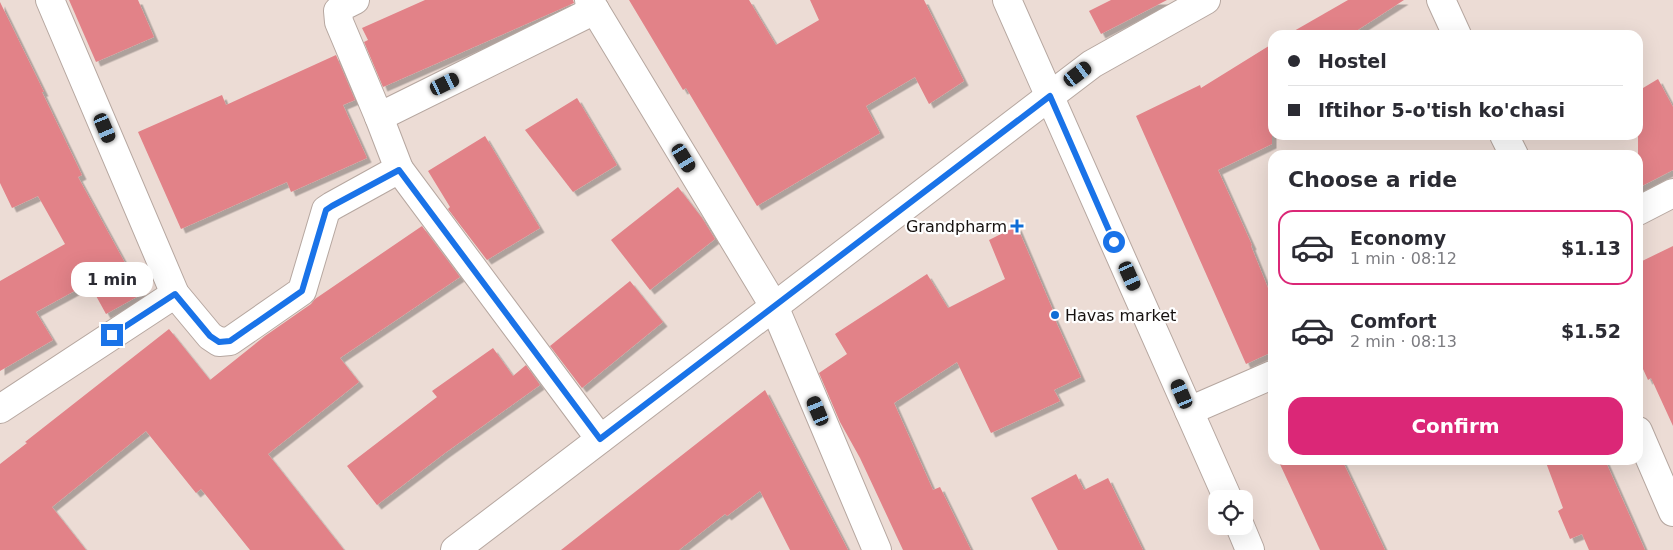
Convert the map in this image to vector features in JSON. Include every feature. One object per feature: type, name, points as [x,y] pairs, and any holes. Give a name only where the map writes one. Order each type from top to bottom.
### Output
[{"type":"street","points":[[50,0],[175,294],[210,336],[219,342],[230,341],[302,291],[326,210],[399,170]]},
{"type":"street","points":[[355,0],[338,11],[339,22],[399,170],[600,439]]},
{"type":"street","points":[[1007,0],[1224,490]]},
{"type":"street","points":[[455,550],[1092,64],[1206,0]]},
{"type":"street","points":[[1441,0],[1455,30]]},
{"type":"street","points":[[378,117],[592,5],[774,306],[877,550]]},
{"type":"street","points":[[1643,208],[1673,193]]},
{"type":"street","points":[[0,409],[175,294]]},
{"type":"street","points":[[1189,411],[1268,377]]},
{"type":"street","points":[[1643,443],[1673,512]]},
{"type":"street","points":[[1244,535],[1250,550]]},
{"type":"building","points":[[69,0],[138,0],[154,37],[96,62]]},
{"type":"building","points":[[425,0],[573,0],[574,3],[383,87],[364,42],[368,40],[362,28]]},
{"type":"building","points":[[629,0],[749,0],[776,45],[819,20],[810,0],[924,0],[964,81],[929,104],[915,77],[866,106],[880,133],[757,206],[686,88],[683,90]]},
{"type":"building","points":[[1111,0],[1167,0],[1101,34],[1089,11]]},
{"type":"building","points":[[1348,0],[1404,0],[1358,30],[1296,30]]},
{"type":"building","points":[[0,2],[82,175],[78,177],[142,294],[106,314],[89,283],[36,312],[53,340],[0,371],[0,281],[65,244],[38,196],[12,208],[0,183]]},
{"type":"building","points":[[1268,46],[1268,140],[1272,140],[1272,144],[1218,170],[1252,245],[1268,288],[1268,354],[1246,364],[1136,116],[1200,85],[1201,88]]},
{"type":"building","points":[[336,55],[355,100],[343,105],[367,158],[291,192],[287,182],[181,229],[138,132],[222,95],[226,105]]},
{"type":"building","points":[[1658,79],[1673,107],[1673,170],[1643,185],[1643,150],[1638,150],[1638,140],[1643,140],[1643,88]]},
{"type":"building","points":[[577,98],[617,165],[573,192],[525,130]]},
{"type":"building","points":[[485,136],[540,228],[487,260],[448,209],[450,207],[428,171]]},
{"type":"building","points":[[678,187],[702,218],[715,239],[650,290],[611,240]]},
{"type":"building","points":[[422,226],[460,277],[340,358],[359,382],[268,454],[344,550],[250,550],[201,489],[196,493],[146,431],[52,507],[86,550],[0,550],[0,464],[27,443],[25,442],[169,329],[210,380],[265,336],[311,304],[315,299]]},
{"type":"building","points":[[1017,226],[1055,315],[1053,315],[1081,377],[1054,390],[1060,401],[991,433],[957,362],[894,403],[933,490],[940,487],[971,550],[903,550],[860,458],[840,422],[819,373],[847,354],[835,334],[927,274],[948,308],[1005,279],[989,240]]},
{"type":"building","points":[[1673,246],[1673,426],[1651,378],[1648,380],[1643,369],[1643,261]]},
{"type":"building","points":[[630,281],[663,322],[582,388],[550,346]]},
{"type":"building","points":[[493,348],[513,376],[526,365],[540,385],[445,453],[377,505],[347,466],[437,397],[432,391]]},
{"type":"building","points":[[765,390],[848,550],[790,550],[760,491],[727,516],[725,514],[679,550],[561,550]]},
{"type":"building","points":[[1280,465],[1344,465],[1385,550],[1320,550]]},
{"type":"building","points":[[1547,465],[1607,465],[1645,550],[1589,550],[1582,534],[1570,539],[1558,511],[1563,508]]},
{"type":"building","points":[[1076,474],[1084,490],[1108,478],[1143,550],[1058,550],[1031,498]]},
{"type":"place","name":"Grandpharm","points":[[1017,226]]},
{"type":"place","name":"Havas market","points":[[1055,315]]},
{"type":"route","points":[[112,335],[175,294],[210,336],[219,342],[230,341],[302,291],[326,210],[399,170],[600,439],[1050,96],[1114,242]]}]
